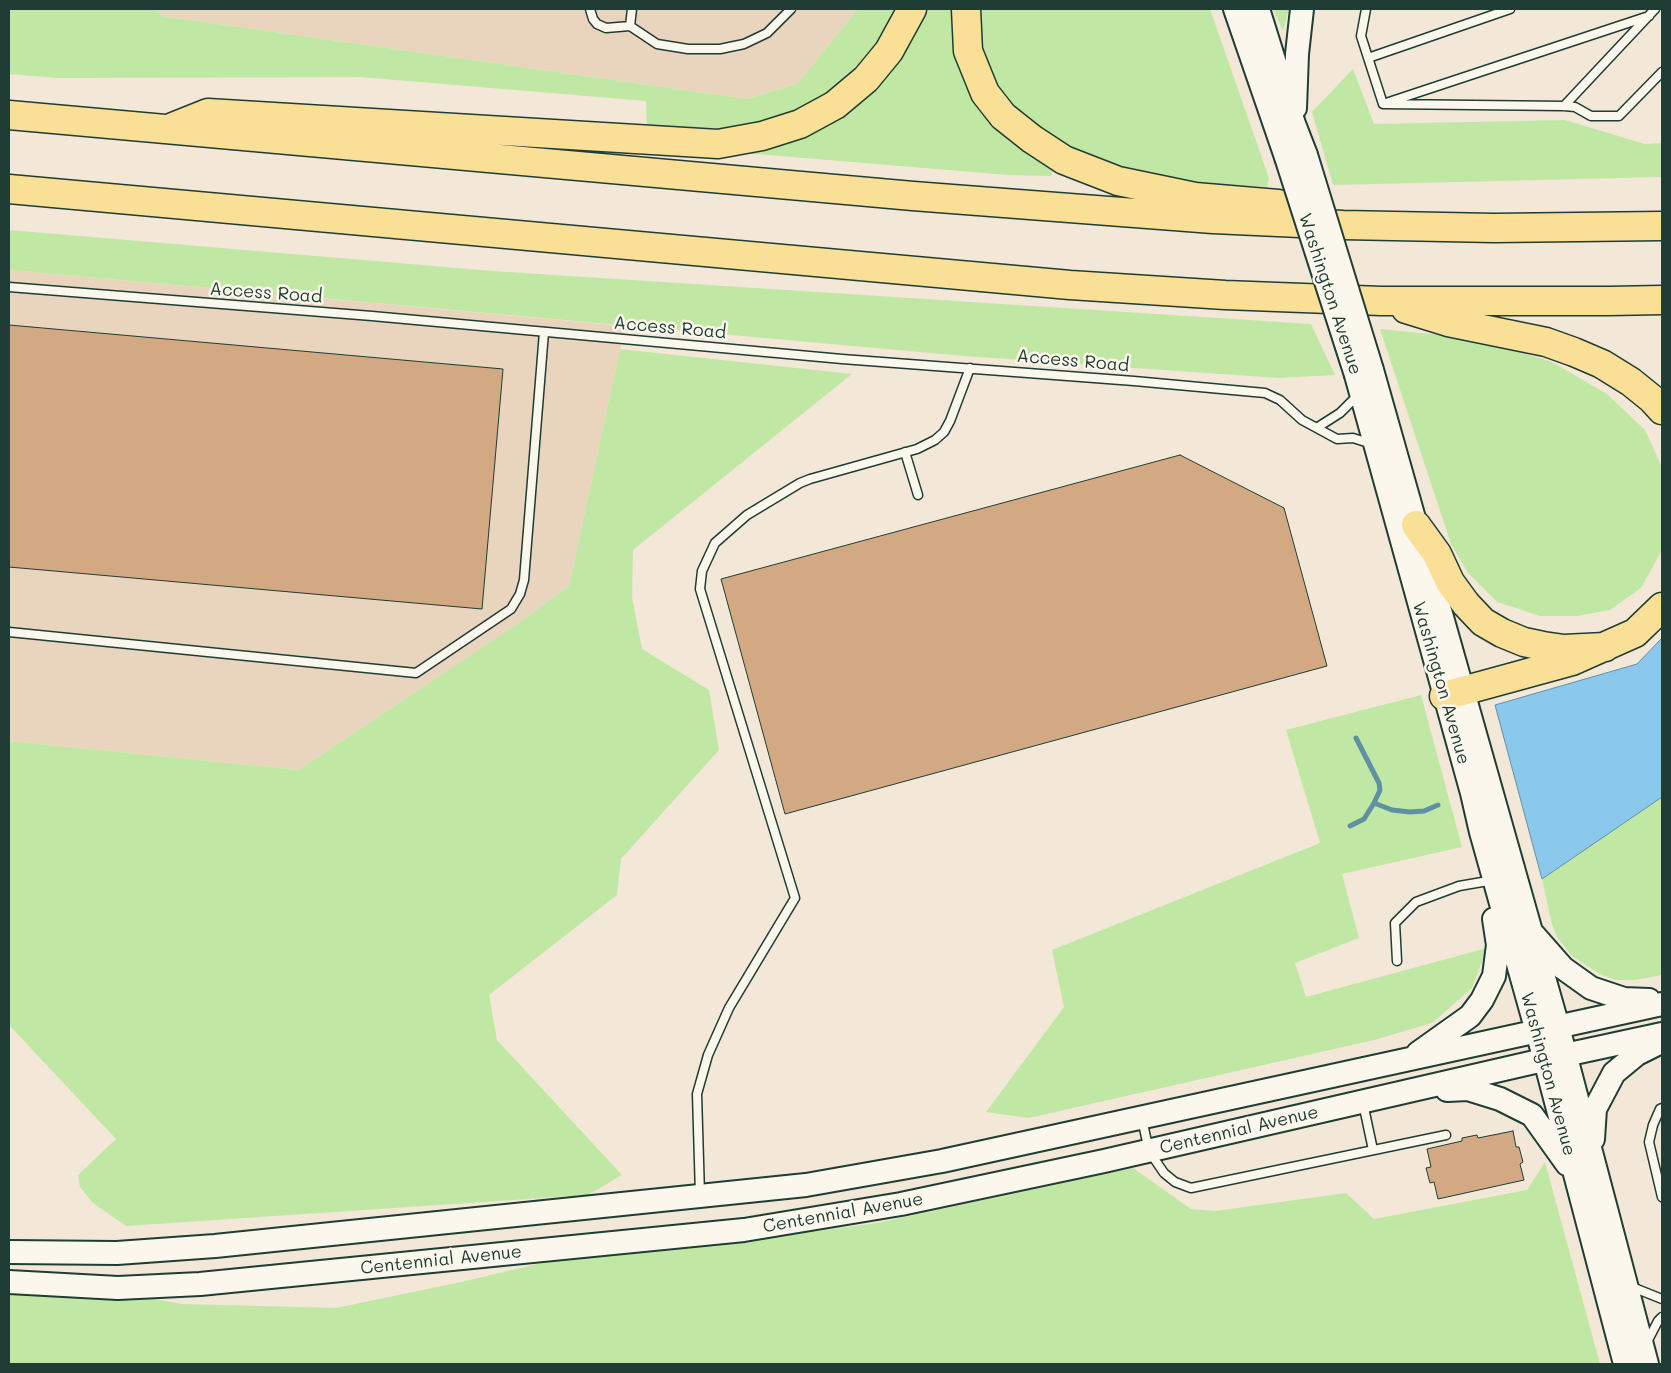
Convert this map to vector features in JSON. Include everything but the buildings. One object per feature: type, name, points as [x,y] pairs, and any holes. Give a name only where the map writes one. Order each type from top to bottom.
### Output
[{"type":"highway","points":[[168,129],[208,113],[709,143],[727,142],[762,136],[800,124],[835,105],[866,79],[889,51],[912,9]]},
{"type":"highway","points":[[966,9],[968,51],[985,94],[1003,116],[1032,139],[1064,160],[1118,181],[1195,197],[1278,204],[1343,225]]},
{"type":"highway","points":[[9,115],[913,196],[1213,219],[1343,225],[1494,228],[1662,226]]},
{"type":"highway","points":[[9,189],[1070,286],[1225,295],[1381,301],[1662,300]]},
{"type":"highway","points":[[1381,301],[1448,322],[1546,342],[1574,352],[1602,364],[1631,382],[1662,410]]},
{"type":"highway","points":[[1416,525],[1437,554],[1450,582],[1466,604],[1483,622],[1502,634],[1543,646],[1564,648],[1605,647]]},
{"type":"highway","points":[[1453,693],[1572,661],[1636,634],[1662,608]]},
{"type":"main road","name":"Washington Avenue","points":[[1235,9],[1296,156],[1363,379],[1416,525],[1481,832],[1548,1029]]},
{"type":"main road","name":"Washington Avenue","points":[[1258,9],[1294,124],[1296,156]]},
{"type":"main road","points":[[1294,124],[1297,54],[1302,9]]},
{"type":"main road","name":"Washington Avenue","points":[[1363,379],[1376,445],[1453,693],[1530,930],[1576,1176],[1625,1364]]},
{"type":"main road","points":[[1410,1059],[1470,1016],[1482,1000],[1494,976],[1498,945],[1481,832]]},
{"type":"main road","points":[[1530,930],[1563,968],[1591,988],[1624,999],[1662,1002]]},
{"type":"main road","name":"Centennial Avenue","points":[[9,1252],[117,1254],[216,1246],[806,1185],[913,1166],[1548,1029],[1662,1002]]},
{"type":"main road","name":"Centennial Avenue","points":[[9,1282],[118,1288],[200,1284],[744,1230],[902,1204],[1149,1151],[1662,1034]]},
{"type":"main road","points":[[1592,1158],[1595,1109],[1614,1073],[1637,1054],[1662,1041]]},
{"type":"main road","name":"Washington Avenue","points":[[1555,1058],[1592,1158],[1645,1357]]},
{"type":"main road","points":[[1396,1094],[1468,1089],[1500,1099],[1532,1115],[1576,1176]]},
{"type":"lane","points":[[590,9],[593,19],[597,24],[606,28],[630,26],[657,44],[688,49],[720,49],[744,44],[767,33],[791,9]]},
{"type":"lane","points":[[630,26],[632,9]]},
{"type":"lane","points":[[1366,9],[1360,36],[1383,104]]},
{"type":"lane","points":[[1368,58],[1510,9]]},
{"type":"lane","points":[[1564,106],[1656,9]]},
{"type":"lane","points":[[1383,104],[1649,16]]},
{"type":"lane","points":[[1383,104],[1564,106],[1575,107],[1591,116],[1619,116],[1662,72]]},
{"type":"lane","name":"Access Road","points":[[9,287],[372,316],[842,359],[1265,393],[1280,400],[1302,420],[1318,427],[1336,439],[1352,438],[1376,445]]},
{"type":"lane","points":[[9,632],[416,674],[511,608],[520,594],[524,580],[544,332]]},
{"type":"lane","points":[[700,1197],[697,1094],[708,1055],[730,1008],[795,898],[700,589],[702,571],[715,543],[747,515],[800,484],[810,479],[917,449],[935,440],[944,432],[950,421],[970,368]]},
{"type":"lane","points":[[1318,427],[1340,413],[1363,379]]},
{"type":"lane","points":[[905,452],[918,495]]},
{"type":"lane","points":[[1397,961],[1395,923],[1416,902],[1458,886],[1488,880]]},
{"type":"lane","points":[[1363,1102],[1373,1150]]},
{"type":"lane","points":[[1662,1108],[1653,1125],[1649,1142],[1662,1197]]},
{"type":"lane","points":[[1142,1117],[1149,1151],[1164,1173],[1175,1182],[1191,1188],[1446,1135]]},
{"type":"lane","points":[[1625,1284],[1662,1299]]},
{"type":"lane","points":[[1645,1357],[1658,1321],[1662,1317]]},
{"type":"shaded area","points":[[155,9],[858,9],[797,84],[747,99],[162,16]]},
{"type":"shaded area","points":[[9,270],[625,326],[569,586],[517,624],[299,770],[9,741]]},
{"type":"green space","points":[[9,9],[155,9],[162,16],[747,99],[797,84],[858,9],[898,9],[870,58],[856,74],[800,112],[759,126],[723,131],[647,132],[646,101],[360,77],[59,78],[9,74]]},
{"type":"green space","points":[[921,9],[954,9],[955,36],[1053,168],[1051,176],[1008,175],[732,152],[795,137]]},
{"type":"green space","points":[[977,9],[1210,9],[1269,178],[1267,187],[1170,181],[1125,171],[1084,155],[1051,138],[1020,114],[991,82],[978,49]]},
{"type":"green space","points":[[1273,9],[1289,9],[1283,31]]},
{"type":"green space","points":[[1353,69],[1374,124],[1565,120],[1645,144],[1662,143],[1662,177],[1333,185],[1312,112]]},
{"type":"green space","points":[[9,230],[493,271],[1311,324],[1335,375],[1279,378],[964,356],[9,270]]},
{"type":"green space","points":[[1380,329],[1472,338],[1552,362],[1607,394],[1645,430],[1662,467],[1662,550],[1641,588],[1610,610],[1577,616],[1540,616],[1497,602],[1468,573],[1451,544]]},
{"type":"green space","points":[[620,349],[852,374],[633,550],[632,597],[642,649],[709,690],[719,750],[621,859],[617,895],[489,995],[497,1040],[622,1175],[588,1195],[126,1226],[93,1203],[80,1187],[78,1175],[116,1139],[9,1025],[9,741],[299,770],[517,624],[569,586]]},
{"type":"green space","points":[[1421,695],[1462,847],[1342,874],[1359,938],[1295,963],[1306,997],[1487,948],[1472,988],[1432,1023],[1374,1040],[1029,1118],[986,1112],[1064,1007],[1052,950],[1320,843],[1286,730]]},
{"type":"green space","points":[[1662,797],[1662,975],[1635,980],[1615,980],[1600,974],[1571,955],[1557,937],[1552,924],[1542,879]]},
{"type":"green space","points":[[1545,1162],[1600,1364],[9,1364],[9,1274],[182,1304],[336,1308],[461,1282],[593,1251],[752,1240],[877,1223],[1133,1168],[1191,1209],[1215,1211],[1346,1193],[1374,1219],[1527,1190]]},
{"type":"water","points":[[1662,638],[1662,797],[1542,879],[1495,705],[1637,664]]},
{"type":"waterway","points":[[1356,738],[1379,783],[1380,790],[1374,803]]},
{"type":"waterway","points":[[1350,826],[1364,819],[1374,803],[1392,810],[1410,812],[1424,811],[1438,805]]}]
